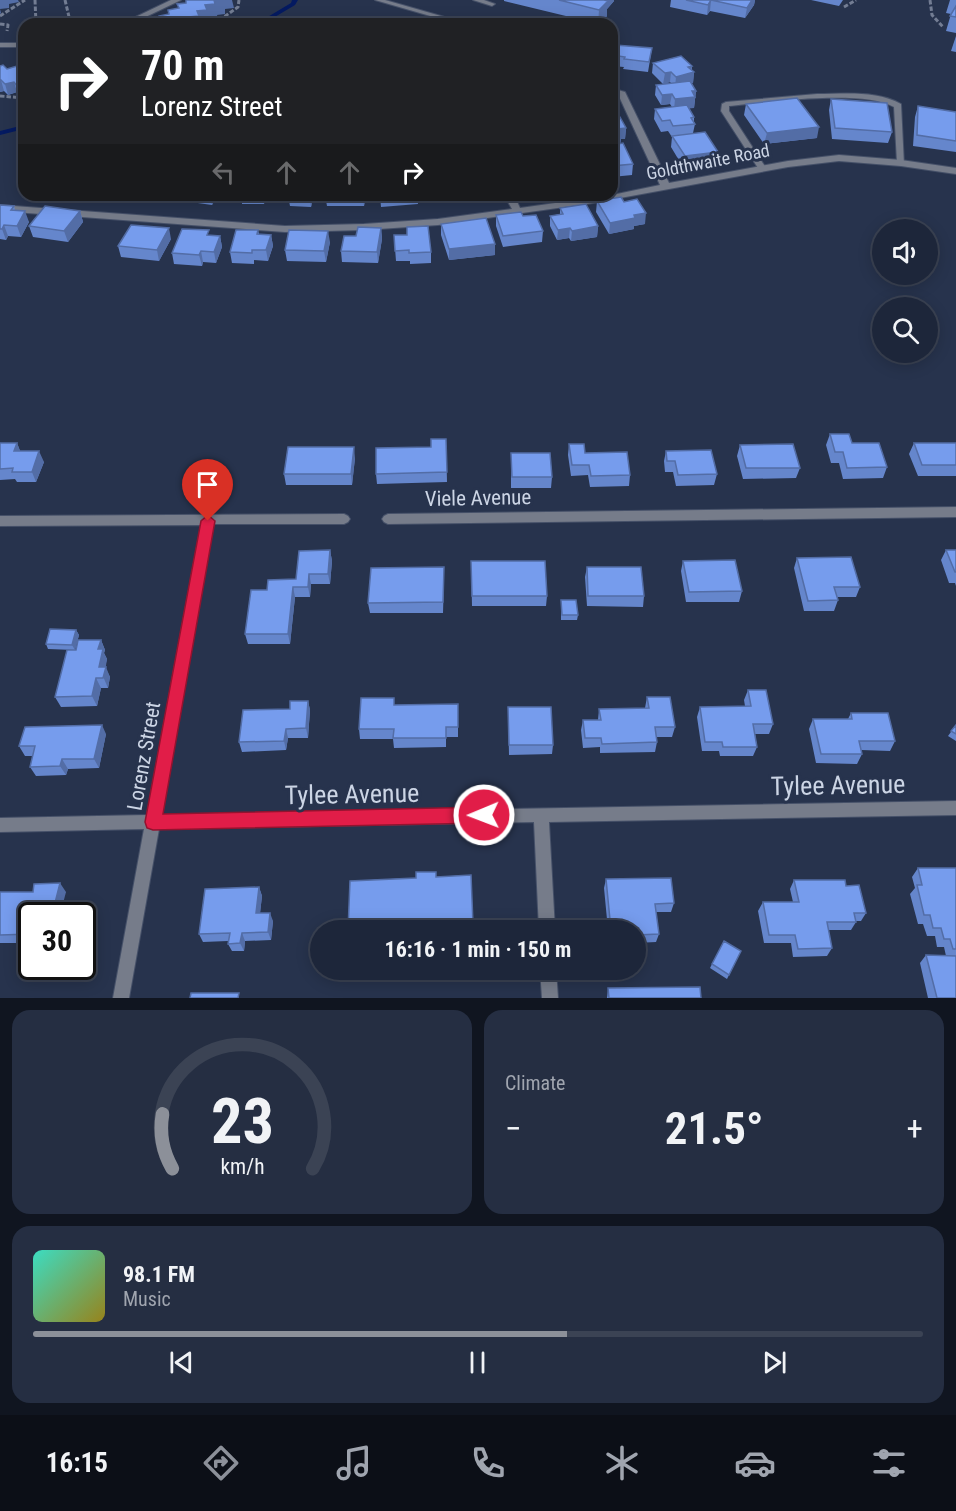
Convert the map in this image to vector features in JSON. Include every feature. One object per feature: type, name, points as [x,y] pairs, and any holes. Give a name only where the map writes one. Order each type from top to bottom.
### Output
[{"type":"street","points":[[138,18],[177,0]]},
{"type":"street","points":[[0,45],[18,45]]},
{"type":"street","points":[[621,92],[666,187]]},
{"type":"street","name":"Goldthwaite Road","points":[[618,194],[762,168],[839,159],[901,163],[956,171]]},
{"type":"street","points":[[512,201],[516,210]]},
{"type":"street","name":"Goldthwaite Road","points":[[0,208],[285,229],[438,222],[575,201]]},
{"type":"street","name":"Viele Avenue","points":[[387,519],[956,512]]},
{"type":"street","points":[[0,521],[344,519]]},
{"type":"street","name":"Lorenz Street","points":[[121,998],[208,521]]},
{"type":"street","name":"Tylee Avenue","points":[[0,825],[956,808]]},
{"type":"street","points":[[542,814],[547,920]]},
{"type":"street","points":[[549,980],[550,998]]},
{"type":"lane","points":[[378,0],[444,18]]},
{"type":"lane","points":[[476,0],[492,4]]},
{"type":"lane","points":[[762,168],[725,111],[726,104],[822,96],[889,99],[898,106],[901,163]]},
{"type":"path","points":[[0,16],[25,0]]},
{"type":"path","points":[[35,0],[36,18]]},
{"type":"path","points":[[65,0],[69,18]]},
{"type":"path","points":[[222,18],[238,7],[239,0]]},
{"type":"path","points":[[844,7],[856,0]]},
{"type":"path","points":[[930,0],[929,7],[933,19],[943,27]]},
{"type":"path","points":[[0,24],[8,25],[7,31]]},
{"type":"path","points":[[0,96],[18,98]]},
{"type":"building","points":[[186,0],[214,0],[215,4],[205,5],[207,10],[197,11],[199,16],[160,18],[159,16],[169,14],[168,10],[179,8],[177,4],[186,3]]},
{"type":"building","points":[[559,0],[604,0],[608,1],[599,10]]},
{"type":"building","points":[[686,0],[711,0],[708,5]]},
{"type":"building","points":[[711,0],[752,0],[747,8]]},
{"type":"building","points":[[956,6],[956,17],[950,16]]},
{"type":"building","points":[[618,45],[652,48],[649,62],[624,59],[625,57],[618,56]]},
{"type":"building","points":[[681,56],[692,66],[688,67],[694,72],[676,77],[671,72],[665,73],[653,63]]},
{"type":"building","points":[[3,65],[7,69],[18,67],[18,87],[14,82],[5,84],[0,81],[0,66]]},
{"type":"building","points":[[690,81],[696,91],[692,91],[695,97],[675,99],[672,94],[662,95],[656,85]]},
{"type":"building","points":[[797,98],[819,127],[767,133],[746,104]]},
{"type":"building","points":[[831,99],[887,103],[892,132],[835,128]]},
{"type":"building","points":[[687,105],[695,124],[673,126],[670,120],[662,121],[655,109]]},
{"type":"building","points":[[918,106],[956,112],[956,141],[917,135]]},
{"type":"building","points":[[618,117],[620,117],[626,128],[618,129]]},
{"type":"building","points":[[705,132],[718,152],[685,156],[672,136]]},
{"type":"building","points":[[623,143],[633,164],[618,165],[618,144]]},
{"type":"building","points":[[621,197],[624,202],[637,199],[646,213],[634,215],[635,218],[610,223],[597,201],[618,201],[618,198]]},
{"type":"building","points":[[586,204],[598,226],[572,231],[570,228],[558,230],[550,216],[563,214],[560,208]]},
{"type":"building","points":[[0,205],[14,206],[11,210],[25,211],[17,226],[4,225],[0,229]]},
{"type":"building","points":[[45,206],[80,211],[64,231],[29,226]]},
{"type":"building","points":[[521,212],[523,216],[536,215],[543,231],[503,236],[496,215]]},
{"type":"building","points":[[486,218],[495,244],[449,249],[441,224]]},
{"type":"building","points":[[131,225],[169,228],[157,250],[118,246]]},
{"type":"building","points":[[428,226],[431,252],[395,251],[394,235],[407,235],[407,227]]},
{"type":"building","points":[[358,227],[381,228],[377,252],[341,251],[344,236],[356,236]]},
{"type":"building","points":[[182,229],[209,230],[207,235],[220,236],[214,252],[201,251],[199,255],[172,253]]},
{"type":"building","points":[[236,230],[258,230],[257,234],[271,235],[266,250],[252,250],[252,253],[230,252]]},
{"type":"building","points":[[289,230],[328,231],[324,251],[285,250]]},
{"type":"building","points":[[830,434],[849,434],[852,443],[879,443],[887,467],[847,468],[843,452],[835,452]]},
{"type":"building","points":[[431,439],[446,439],[447,472],[376,474],[376,448],[431,447]]},
{"type":"building","points":[[0,443],[17,443],[14,451],[39,451],[32,472],[12,472],[13,468],[0,469]]},
{"type":"building","points":[[914,443],[956,443],[956,465],[922,465]]},
{"type":"building","points":[[569,444],[584,444],[585,453],[627,452],[630,475],[591,476],[589,465],[572,465]]},
{"type":"building","points":[[793,444],[800,468],[746,468],[740,445]]},
{"type":"building","points":[[288,447],[354,447],[351,474],[284,474]]},
{"type":"building","points":[[711,450],[717,474],[678,475],[675,461],[667,461],[666,451]]},
{"type":"building","points":[[511,453],[550,453],[552,477],[512,477]]},
{"type":"building","points":[[330,550],[328,574],[309,574],[308,587],[293,587],[288,634],[245,634],[251,590],[267,590],[268,580],[296,579],[299,551]]},
{"type":"building","points":[[946,550],[956,550],[956,572],[955,572]]},
{"type":"building","points":[[851,557],[860,587],[834,587],[838,600],[808,601],[797,558]]},
{"type":"building","points":[[735,560],[742,591],[689,592],[683,561]]},
{"type":"building","points":[[471,561],[545,561],[547,596],[472,596]]},
{"type":"building","points":[[444,567],[443,602],[368,603],[371,568]]},
{"type":"building","points":[[587,567],[641,567],[644,596],[588,596]]},
{"type":"building","points":[[561,600],[576,600],[578,615],[562,615]]},
{"type":"building","points":[[50,629],[76,630],[72,645],[46,644]]},
{"type":"building","points":[[78,640],[101,640],[98,649],[103,649],[99,667],[106,667],[103,678],[96,678],[92,696],[55,697],[67,650],[76,650]]},
{"type":"building","points":[[748,690],[766,690],[773,724],[753,724],[757,747],[723,747],[722,742],[705,742],[700,707],[751,706]]},
{"type":"building","points":[[647,697],[670,697],[675,727],[655,727],[657,742],[602,744],[601,738],[585,738],[583,720],[601,720],[599,709],[649,708]]},
{"type":"building","points":[[361,698],[394,698],[394,705],[458,704],[458,727],[446,727],[446,738],[393,738],[394,729],[359,729]]},
{"type":"building","points":[[290,701],[308,701],[306,728],[286,729],[284,741],[239,742],[243,710],[290,709]]},
{"type":"building","points":[[508,707],[551,707],[553,745],[509,745]]},
{"type":"building","points":[[851,713],[888,713],[895,741],[859,741],[862,754],[821,754],[813,719],[852,719]]},
{"type":"building","points":[[102,725],[94,759],[62,759],[60,766],[30,767],[35,746],[19,746],[25,727]]},
{"type":"building","points":[[918,868],[956,868],[956,949],[953,949],[950,939],[944,939],[941,928],[933,928],[930,915],[924,915],[917,885],[922,885]]},
{"type":"building","points":[[416,872],[436,872],[436,877],[471,875],[473,920],[348,920],[350,881],[416,878]]},
{"type":"building","points":[[671,878],[674,903],[655,904],[659,934],[646,935],[646,920],[610,920],[606,879]]},
{"type":"building","points":[[794,880],[845,880],[846,886],[859,885],[866,913],[854,913],[856,922],[827,922],[832,948],[798,949],[795,935],[769,935],[763,902],[799,902]]},
{"type":"building","points":[[60,883],[55,902],[18,902],[18,934],[0,935],[0,892],[33,892],[34,884]]},
{"type":"building","points":[[259,887],[256,913],[270,913],[268,932],[242,933],[240,943],[228,944],[230,933],[199,934],[205,889]]},
{"type":"building","points":[[724,941],[741,951],[729,975],[712,964]]},
{"type":"building","points":[[926,955],[956,956],[956,998],[937,998]]},
{"type":"building","points":[[700,987],[701,998],[609,998],[608,988]]},
{"type":"building","points":[[191,993],[239,993],[238,998],[190,998]]},
{"type":"waterway","points":[[269,18],[293,4],[295,0]]},
{"type":"waterway","points":[[0,133],[18,128]]},
{"type":"route","points":[[208,521],[153,822],[484,815]]}]
